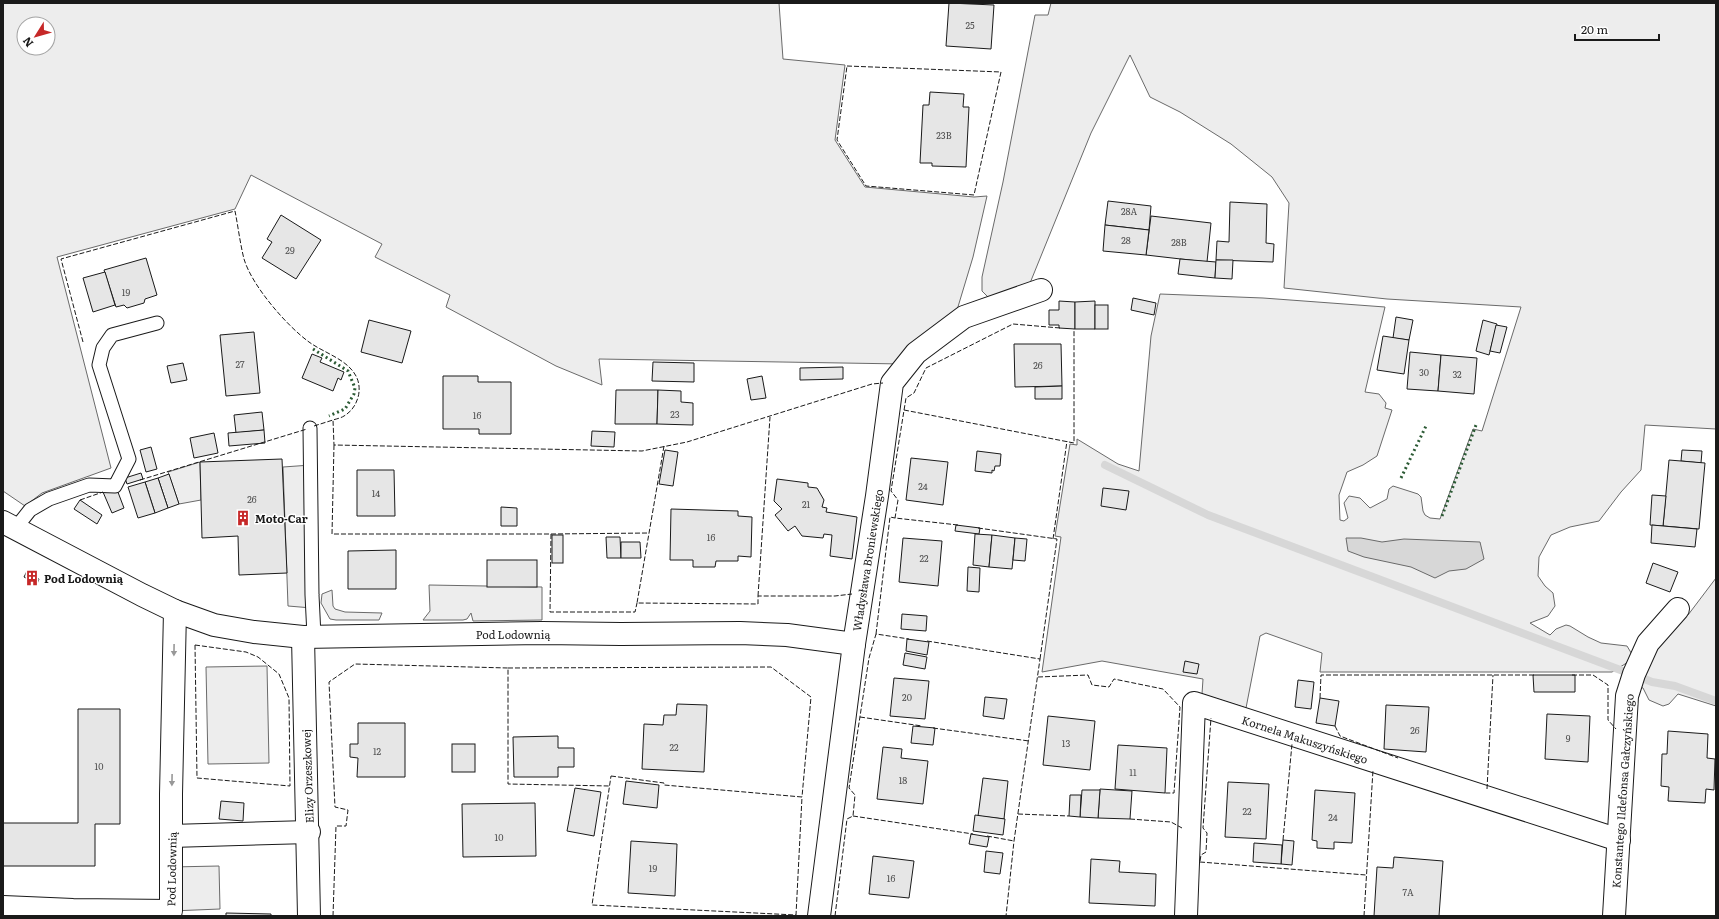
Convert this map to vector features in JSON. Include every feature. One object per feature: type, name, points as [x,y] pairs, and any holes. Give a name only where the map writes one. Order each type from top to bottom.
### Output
[{"type":"street","name":"Władysława Broniewskiego","points":[[819,916],[854,644],[877,496],[892,383],[916,352],[964,316],[1041,290]]},
{"type":"street","name":"Pod Lodownią","points":[[9,525],[175,611],[214,625],[254,632],[309,636],[542,633],[740,633],[787,635],[854,644]]},
{"type":"street","name":"Konstantego Ildefonsa Gałczyńskiego","points":[[1614,916],[1627,696],[1634,674],[1648,642],[1678,609]]},
{"type":"street","name":"Pod Lodownią","points":[[3,907],[73,910],[171,911],[175,611]]},
{"type":"street","name":"Elizy Orzeszkowej","points":[[309,636],[310,916]]},
{"type":"street","name":"Kornela Makuszyńskiego","points":[[1186,916],[1189,869],[1194,703],[1619,840]]},
{"type":"street","points":[[171,836],[309,832]]},
{"type":"lane","points":[[9,525],[49,499],[89,485],[115,486],[129,459],[99,364],[102,348],[112,335],[156,323]]},
{"type":"lane","points":[[309,636],[312,595],[310,428]]},
{"type":"shaded area","points":[[3,3],[779,3],[783,59],[845,65],[835,140],[865,187],[974,197],[987,196],[973,257],[954,320],[903,364],[599,359],[602,385],[556,366],[446,307],[450,295],[375,257],[382,244],[251,175],[235,209],[57,257],[111,468],[42,493],[25,506],[3,491]]},
{"type":"shaded area","points":[[1051,3],[1716,3],[1716,429],[1645,425],[1641,470],[1621,492],[1599,521],[1570,527],[1551,535],[1539,557],[1538,576],[1545,586],[1553,593],[1555,606],[1548,616],[1530,623],[1550,635],[1556,629],[1566,625],[1601,643],[1627,646],[1633,656],[1625,664],[1612,672],[1320,672],[1322,653],[1266,633],[1260,636],[1246,708],[1202,694],[1203,679],[1102,661],[1042,672],[1061,537],[1055,536],[1070,444],[1077,445],[1077,439],[1118,464],[1139,471],[1151,336],[1160,294],[1263,298],[1385,307],[1365,392],[1379,394],[1386,403],[1385,408],[1392,410],[1377,456],[1363,465],[1347,472],[1339,495],[1340,520],[1344,521],[1348,518],[1344,503],[1349,496],[1360,498],[1370,508],[1387,499],[1389,489],[1393,486],[1418,494],[1421,497],[1425,515],[1430,518],[1440,519],[1473,429],[1482,431],[1521,307],[1387,299],[1284,288],[1289,203],[1272,177],[1231,144],[1180,112],[1150,97],[1130,55],[1091,133],[1028,288],[993,302],[982,291],[982,277],[1003,182],[1035,15],[1048,15]]},
{"type":"shaded area","points":[[200,462],[201,500],[179,504],[168,472]]},
{"type":"shaded area","points":[[311,465],[312,608],[288,606],[283,467]]},
{"type":"shaded area","points":[[1346,538],[1361,538],[1382,542],[1404,539],[1480,542],[1484,559],[1466,569],[1449,571],[1435,578],[1411,567],[1364,557],[1348,551]]},
{"type":"shaded area","points":[[1716,578],[1716,706],[1678,694],[1669,704],[1663,706],[1649,700],[1643,688],[1636,685],[1644,663],[1682,613],[1688,615]]},
{"type":"shaded area","points":[[429,585],[542,587],[542,620],[473,621],[471,613],[467,619],[463,620],[423,620],[430,611]]},
{"type":"shaded area","points":[[332,590],[333,606],[335,609],[345,612],[382,613],[379,620],[330,619],[321,603],[322,594]]},
{"type":"shaded area","points":[[267,666],[269,763],[208,764],[206,667]]},
{"type":"shaded area","points":[[219,866],[220,909],[171,911],[171,867]]},
{"type":"building","points":[[949,3],[994,5],[991,49],[946,46]]},
{"type":"building","points":[[930,92],[964,94],[963,107],[969,107],[966,167],[932,166],[932,163],[920,163],[923,105],[929,105]]},
{"type":"building","points":[[1108,201],[1151,206],[1149,230],[1105,225]]},
{"type":"building","points":[[1230,202],[1267,204],[1266,243],[1274,244],[1273,262],[1216,260],[1217,241],[1229,242]]},
{"type":"building","points":[[281,215],[321,240],[296,279],[262,258],[272,242],[267,239]]},
{"type":"building","points":[[1151,216],[1211,223],[1207,262],[1146,255]]},
{"type":"building","points":[[1105,225],[1149,230],[1146,255],[1103,251]]},
{"type":"building","points":[[146,258],[157,295],[145,299],[144,303],[127,308],[124,305],[116,307],[104,270]]},
{"type":"building","points":[[1180,259],[1216,262],[1215,278],[1178,274]]},
{"type":"building","points":[[1216,260],[1233,260],[1232,279],[1215,278]]},
{"type":"building","points":[[105,272],[115,305],[93,312],[83,278]]},
{"type":"building","points":[[1133,298],[1156,303],[1154,315],[1131,310]]},
{"type":"building","points":[[1059,301],[1075,302],[1075,329],[1059,328],[1059,325],[1049,325],[1049,310],[1059,310]]},
{"type":"building","points":[[1095,301],[1095,329],[1075,329],[1075,302]]},
{"type":"building","points":[[1095,305],[1108,305],[1108,329],[1095,329]]},
{"type":"building","points":[[1396,317],[1413,320],[1409,340],[1393,338]]},
{"type":"building","points":[[369,320],[411,331],[402,363],[361,352]]},
{"type":"building","points":[[1483,320],[1497,324],[1489,355],[1476,351]]},
{"type":"building","points":[[1496,325],[1507,327],[1500,353],[1490,351]]},
{"type":"building","points":[[254,332],[260,393],[226,396],[220,335]]},
{"type":"building","points":[[1383,336],[1409,340],[1404,374],[1377,370]]},
{"type":"building","points":[[1014,344],[1061,344],[1062,386],[1015,387]]},
{"type":"building","points":[[1410,352],[1441,355],[1438,391],[1407,389]]},
{"type":"building","points":[[312,354],[322,358],[320,362],[344,372],[341,380],[338,378],[333,391],[302,378]]},
{"type":"building","points":[[1441,355],[1477,358],[1474,394],[1438,391]]},
{"type":"building","points":[[653,362],[694,363],[694,382],[652,381]]},
{"type":"building","points":[[183,363],[187,380],[171,383],[167,366]]},
{"type":"building","points":[[843,367],[843,379],[800,380],[800,368]]},
{"type":"building","points":[[443,376],[478,376],[478,382],[511,382],[511,434],[479,434],[479,429],[443,429]]},
{"type":"building","points":[[762,376],[766,398],[751,400],[747,379]]},
{"type":"building","points":[[1062,386],[1062,399],[1035,399],[1035,387]]},
{"type":"building","points":[[616,390],[658,390],[657,424],[615,424]]},
{"type":"building","points":[[658,390],[681,391],[681,402],[693,403],[693,425],[657,424]]},
{"type":"building","points":[[262,412],[264,430],[236,433],[234,415]]},
{"type":"building","points":[[264,430],[265,443],[229,446],[228,433]]},
{"type":"building","points":[[592,431],[615,432],[614,447],[591,446]]},
{"type":"building","points":[[214,433],[218,453],[194,458],[190,438]]},
{"type":"building","points":[[151,447],[157,469],[146,472],[140,450]]},
{"type":"building","points":[[665,450],[678,452],[673,486],[659,484]]},
{"type":"building","points":[[1682,450],[1702,451],[1701,463],[1681,461]]},
{"type":"building","points":[[977,451],[1001,454],[1000,466],[995,466],[992,473],[975,471]]},
{"type":"building","points":[[911,458],[948,462],[943,505],[906,500]]},
{"type":"building","name":"Moto-Car","points":[[282,459],[287,573],[239,575],[238,536],[202,538],[200,462]]},
{"type":"building","points":[[1669,460],[1705,463],[1699,529],[1663,526]]},
{"type":"building","points":[[357,470],[394,470],[395,516],[357,516]]},
{"type":"building","points":[[141,473],[143,479],[127,484],[125,478]]},
{"type":"building","points":[[169,474],[179,504],[168,508],[158,478]]},
{"type":"building","points":[[158,478],[168,508],[155,513],[145,482]]},
{"type":"building","points":[[777,479],[808,483],[808,487],[817,488],[824,500],[822,507],[827,508],[826,512],[857,517],[852,559],[830,556],[832,535],[824,534],[823,538],[802,536],[795,526],[788,531],[775,515],[782,509],[774,501]]},
{"type":"building","points":[[145,482],[155,513],[138,518],[128,487]]},
{"type":"building","points":[[116,487],[124,508],[112,513],[103,492]]},
{"type":"building","points":[[1103,488],[1129,491],[1126,510],[1101,506]]},
{"type":"building","points":[[1652,495],[1666,496],[1663,526],[1650,525]]},
{"type":"building","points":[[80,500],[102,515],[97,524],[74,509]]},
{"type":"building","points":[[501,507],[517,508],[517,526],[501,526]]},
{"type":"building","points":[[671,509],[738,511],[738,516],[752,517],[751,557],[738,556],[738,561],[716,561],[715,567],[693,567],[693,560],[670,560]]},
{"type":"building","points":[[956,525],[980,528],[979,534],[955,531]]},
{"type":"building","points":[[1652,525],[1697,529],[1695,547],[1651,543]]},
{"type":"building","points":[[975,534],[992,535],[989,567],[973,565]]},
{"type":"building","points":[[552,535],[563,535],[563,563],[552,563]]},
{"type":"building","points":[[992,535],[1015,538],[1012,569],[989,567]]},
{"type":"building","points":[[606,537],[620,537],[621,558],[607,558]]},
{"type":"building","points":[[903,538],[942,541],[938,586],[899,582]]},
{"type":"building","points":[[1015,538],[1027,539],[1025,561],[1013,560]]},
{"type":"building","points":[[621,542],[640,542],[641,558],[621,558]]},
{"type":"building","points":[[396,550],[396,589],[348,589],[348,551]]},
{"type":"building","points":[[487,560],[537,560],[537,587],[487,587]]},
{"type":"building","points":[[1653,563],[1678,572],[1670,592],[1646,583]]},
{"type":"building","points":[[968,567],[980,568],[979,592],[967,591]]},
{"type":"building","name":"Pod Lodownią","points":[[27,571],[39,579],[37,584],[24,577]]},
{"type":"building","points":[[902,614],[927,616],[926,631],[901,629]]},
{"type":"building","points":[[907,639],[929,642],[927,655],[906,651]]},
{"type":"building","points":[[905,653],[927,657],[925,669],[903,665]]},
{"type":"building","points":[[1185,661],[1199,664],[1197,674],[1183,672]]},
{"type":"building","points":[[1533,675],[1575,675],[1575,692],[1534,692]]},
{"type":"building","points":[[894,678],[929,681],[925,719],[890,716]]},
{"type":"building","points":[[1298,680],[1314,682],[1311,709],[1295,707]]},
{"type":"building","points":[[985,697],[1007,699],[1004,719],[983,716]]},
{"type":"building","points":[[1320,698],[1339,701],[1335,726],[1316,723]]},
{"type":"building","points":[[677,704],[707,705],[704,772],[642,769],[644,724],[663,725],[664,715],[676,715]]},
{"type":"building","points":[[1386,705],[1429,707],[1426,752],[1384,749]]},
{"type":"building","points":[[78,709],[120,709],[120,824],[95,824],[95,866],[3,866],[3,823],[78,823]]},
{"type":"building","points":[[1547,714],[1590,716],[1588,762],[1545,759]]},
{"type":"building","points":[[1048,716],[1095,721],[1090,770],[1043,765]]},
{"type":"building","points":[[358,723],[405,723],[405,777],[357,777],[358,758],[350,757],[350,744],[358,744]]},
{"type":"building","points":[[913,726],[935,728],[933,745],[911,743]]},
{"type":"building","points":[[1668,731],[1708,734],[1707,758],[1715,759],[1714,790],[1706,789],[1705,803],[1668,801],[1669,787],[1661,786],[1662,754],[1667,754]]},
{"type":"building","points":[[558,736],[558,748],[574,748],[574,767],[558,767],[558,777],[514,777],[513,737]]},
{"type":"building","points":[[452,744],[475,744],[475,772],[452,772]]},
{"type":"building","points":[[1118,745],[1167,748],[1165,793],[1115,789]]},
{"type":"building","points":[[883,747],[902,749],[901,758],[928,761],[923,804],[877,799]]},
{"type":"building","points":[[983,778],[1008,781],[1004,819],[978,816]]},
{"type":"building","points":[[626,781],[659,785],[657,808],[623,804]]},
{"type":"building","points":[[1228,782],[1269,784],[1266,839],[1225,837]]},
{"type":"building","points":[[575,788],[601,792],[594,836],[567,831]]},
{"type":"building","points":[[1100,789],[1132,791],[1130,819],[1098,818]]},
{"type":"building","points":[[1082,790],[1100,790],[1098,818],[1080,817]]},
{"type":"building","points":[[1315,790],[1355,793],[1352,843],[1334,842],[1334,849],[1317,848],[1317,841],[1312,840]]},
{"type":"building","points":[[1070,795],[1081,795],[1080,817],[1069,816]]},
{"type":"building","points":[[221,801],[244,803],[243,821],[219,819]]},
{"type":"building","points":[[535,803],[536,856],[463,857],[462,804]]},
{"type":"building","points":[[975,815],[1005,819],[1003,835],[973,831]]},
{"type":"building","points":[[971,834],[989,837],[987,847],[969,844]]},
{"type":"building","points":[[1283,840],[1294,841],[1292,865],[1281,864]]},
{"type":"building","points":[[631,841],[677,844],[675,896],[628,893]]},
{"type":"building","points":[[1254,843],[1282,845],[1281,864],[1253,862]]},
{"type":"building","points":[[986,851],[1003,853],[1000,874],[984,872]]},
{"type":"building","points":[[873,856],[914,861],[909,898],[869,894]]},
{"type":"building","points":[[1394,857],[1443,861],[1439,916],[1374,916],[1377,867],[1393,868]]},
{"type":"building","points":[[1091,859],[1120,861],[1119,872],[1156,874],[1155,906],[1089,903]]},
{"type":"building","points":[[226,913],[271,914],[271,916],[226,916]]},
{"type":"waterway","points":[[1105,465],[1208,515],[1631,674]]},
{"type":"waterway","points":[[1637,676],[1652,682],[1675,686],[1716,701]]},
{"type":"hedge","points":[[313,349],[348,371],[355,388],[354,394],[345,409],[329,416]]},
{"type":"hedge","points":[[1442,516],[1476,425]]},
{"type":"hedge","points":[[1401,478],[1426,426]]},
{"type":"fence","points":[[847,66],[1001,72],[974,195],[866,186],[837,140],[847,66]]},
{"type":"fence","points":[[83,342],[61,259],[235,211],[244,259],[248,270],[262,293],[271,305],[300,335],[315,346],[347,365],[356,376],[359,387],[358,398],[349,413],[343,417],[333,420],[334,445],[642,451],[687,442],[872,384],[883,383]]},
{"type":"fence","points":[[958,525],[895,518],[898,500],[891,491],[906,398],[914,393],[926,368],[1013,324],[1060,328]]},
{"type":"fence","points":[[904,410],[1074,443],[1074,329]]},
{"type":"fence","points":[[758,596],[770,417]]},
{"type":"fence","points":[[314,426],[333,420]]},
{"type":"fence","points":[[140,480],[307,429]]},
{"type":"fence","points":[[1053,539],[1067,441]]},
{"type":"fence","points":[[334,445],[332,534],[551,534],[550,612],[635,612],[637,603]]},
{"type":"fence","points":[[664,446],[637,603],[758,604],[758,596],[835,596],[852,594]]},
{"type":"fence","points":[[80,500],[103,492]]},
{"type":"fence","points":[[876,634],[890,517],[895,518]]},
{"type":"fence","points":[[978,528],[1057,539],[1040,659]]},
{"type":"fence","points":[[551,534],[649,533]]},
{"type":"fence","points":[[835,916],[847,819],[853,816],[855,795],[849,788],[869,658],[876,634],[909,639]]},
{"type":"fence","points":[[927,641],[1040,659],[1014,841],[1006,916]]},
{"type":"fence","points":[[195,645],[246,652],[258,657],[279,674],[289,698],[290,786],[197,778],[195,645]]},
{"type":"fence","points":[[333,916],[336,826],[346,826],[348,810],[335,807],[329,682],[355,664],[508,668],[508,784],[610,786]]},
{"type":"fence","points":[[508,668],[771,667],[811,697],[802,797]]},
{"type":"fence","points":[[1038,677],[1088,675],[1092,685],[1109,687],[1114,679],[1163,689],[1180,707],[1174,793],[1165,793]]},
{"type":"fence","points":[[1320,698],[1321,675],[1534,675]]},
{"type":"fence","points":[[1487,789],[1493,675]]},
{"type":"fence","points":[[1572,675],[1593,675],[1608,685],[1608,720],[1616,729]]},
{"type":"fence","points":[[860,717],[922,726]]},
{"type":"fence","points":[[1200,861],[1201,855],[1206,852],[1207,833],[1203,828],[1211,718]]},
{"type":"fence","points":[[1335,726],[1340,736],[1398,758]]},
{"type":"fence","points":[[933,728],[1029,741]]},
{"type":"fence","points":[[1283,840],[1292,744]]},
{"type":"fence","points":[[1364,916],[1373,770]]},
{"type":"fence","points":[[611,776],[664,783],[664,785],[802,797],[796,915],[592,905],[611,776]]},
{"type":"fence","points":[[1018,814],[1069,816]]},
{"type":"fence","points":[[853,816],[973,834]]},
{"type":"fence","points":[[1130,819],[1171,822],[1182,828]]},
{"type":"fence","points":[[987,836],[1014,841]]},
{"type":"fence","points":[[1200,862],[1366,875]]},
{"type":"place","name":"Moto-Car","points":[[243,518]]},
{"type":"place","name":"Pod Lodownią","points":[[32,578]]}]
